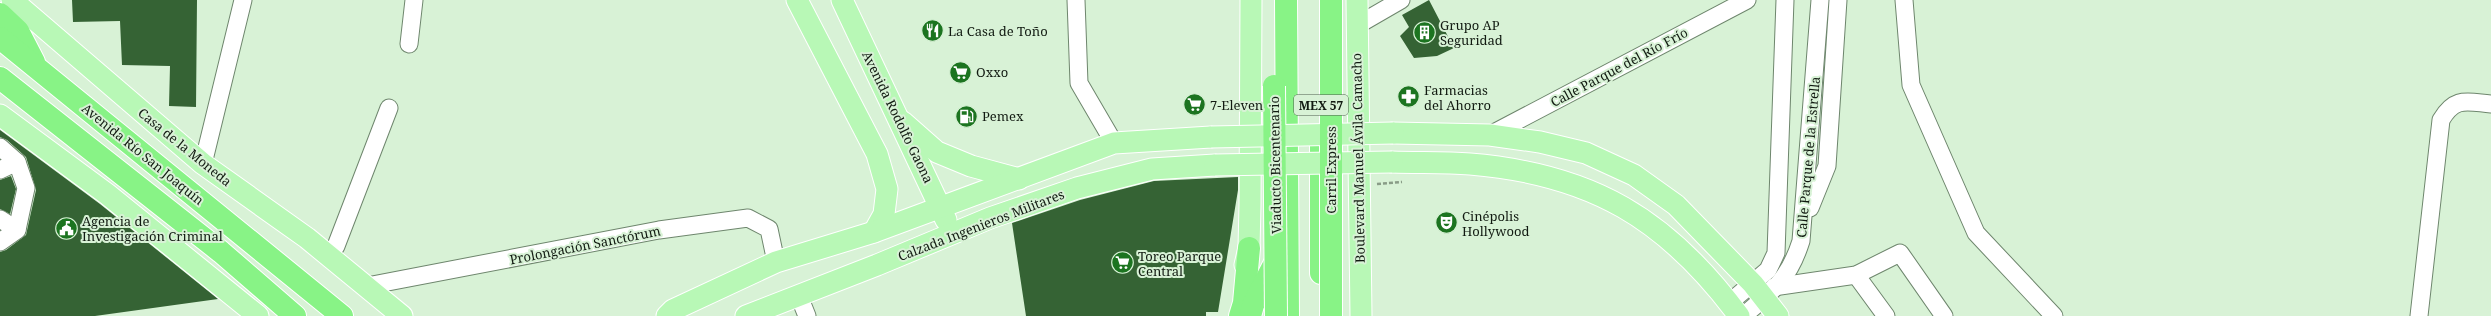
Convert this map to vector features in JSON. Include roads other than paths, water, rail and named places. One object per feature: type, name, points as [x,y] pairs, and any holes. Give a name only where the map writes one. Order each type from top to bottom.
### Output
[{"type":"highway","name":"MEX 57","points":[[1321,316],[1319,210],[1323,0]]},
{"type":"highway","name":"MEX 57","points":[[1278,5],[1289,211],[1286,242],[1288,316]]},
{"type":"highway","name":"Viaducto Bicentenario","points":[[1276,316],[1278,5]]},
{"type":"highway","points":[[1339,316],[1343,10]]},
{"type":"highway","name":"Carril Express","points":[[1331,316],[1343,10]]},
{"type":"highway","points":[[0,14],[18,30],[40,72]]},
{"type":"highway","name":"Avenida Río San Joaquín","points":[[0,38],[342,316]]},
{"type":"highway","points":[[0,78],[221,252],[295,316]]},
{"type":"highway","points":[[1250,316],[1253,305],[1286,242]]},
{"type":"highway","points":[[1240,316],[1244,302],[1249,248]]},
{"type":"main road","name":"Casa de la Moneda","points":[[12,0],[203,164],[330,256],[402,316]]},
{"type":"main road","points":[[797,0],[877,154],[887,189],[884,214],[874,232]]},
{"type":"main road","name":"Avenida Rodolfo Gaona","points":[[842,0],[953,235]]},
{"type":"main road","points":[[1233,316],[1249,248],[1251,0]]},
{"type":"main road","name":"Boulevard Manuel Ávila Camacho","points":[[1357,0],[1343,10],[1361,316]]},
{"type":"main road","points":[[896,115],[937,152],[972,166],[1019,179]]},
{"type":"main road","points":[[0,116],[107,194],[258,316]]},
{"type":"main road","points":[[667,316],[673,310],[776,262],[874,232],[1114,143],[1211,137],[1393,134],[1490,135],[1540,142],[1586,153],[1634,175],[1676,205],[1764,286],[1778,316]]},
{"type":"main road","points":[[1531,173],[1540,142]]},
{"type":"main road","name":"Calzada Ingenieros Militares","points":[[746,316],[953,235],[990,218],[1077,188],[1152,169],[1215,165],[1392,162],[1470,164],[1531,173],[1583,187],[1626,208],[1676,244],[1703,270],[1737,312]]},
{"type":"street","points":[[203,164],[243,0]]},
{"type":"street","points":[[409,44],[414,0]]},
{"type":"street","points":[[1076,0],[1079,83],[1114,143]]},
{"type":"street","points":[[1343,10],[1401,0]]},
{"type":"street","name":"Calle Parque del Río Frío","points":[[1490,135],[1747,0]]},
{"type":"street","name":"Calle Parque de la Estrella","points":[[1764,286],[1768,270],[1776,253],[1785,0]]},
{"type":"street","name":"Calle Parque de la Estrella","points":[[1737,312],[1764,286],[1786,278],[1795,260],[1804,221],[1820,0]]},
{"type":"street","points":[[1804,221],[1827,166],[1838,0]]},
{"type":"street","points":[[1904,0],[1911,85],[1976,233],[2054,316]]},
{"type":"street","points":[[2419,316],[2441,120],[2449,107],[2463,102],[2491,104]]},
{"type":"street","points":[[330,256],[336,246],[389,108]]},
{"type":"street","points":[[0,147],[17,162],[26,188],[18,230],[0,242]]},
{"type":"street","points":[[0,170],[17,162]]},
{"type":"street","name":"Prolongación Sanctórum","points":[[367,286],[659,230],[748,218],[769,229],[776,262]]},
{"type":"street","points":[[0,219],[18,230]]},
{"type":"street","points":[[1764,286],[1856,275],[1900,253],[1944,316]]},
{"type":"street","points":[[1856,275],[1886,316]]},
{"type":"street","points":[[799,296],[807,316]]},
{"type":"place","name":"La Casa de Toño","points":[[932,31]]},
{"type":"place","name":"Grupo AP Seguridad","points":[[1425,32]]},
{"type":"place","name":"Oxxo","points":[[961,72]]},
{"type":"place","name":"Farmacias del Ahorro","points":[[1408,97]]},
{"type":"place","name":"7-Eleven","points":[[1194,105]]},
{"type":"place","name":"Pemex","points":[[967,116]]},
{"type":"place","name":"Cinépolis Hollywood","points":[[1447,223]]},
{"type":"place","name":"Agencia de Investigación Criminal","points":[[67,228]]},
{"type":"place","name":"Toreo Parque Central","points":[[1122,263]]}]
